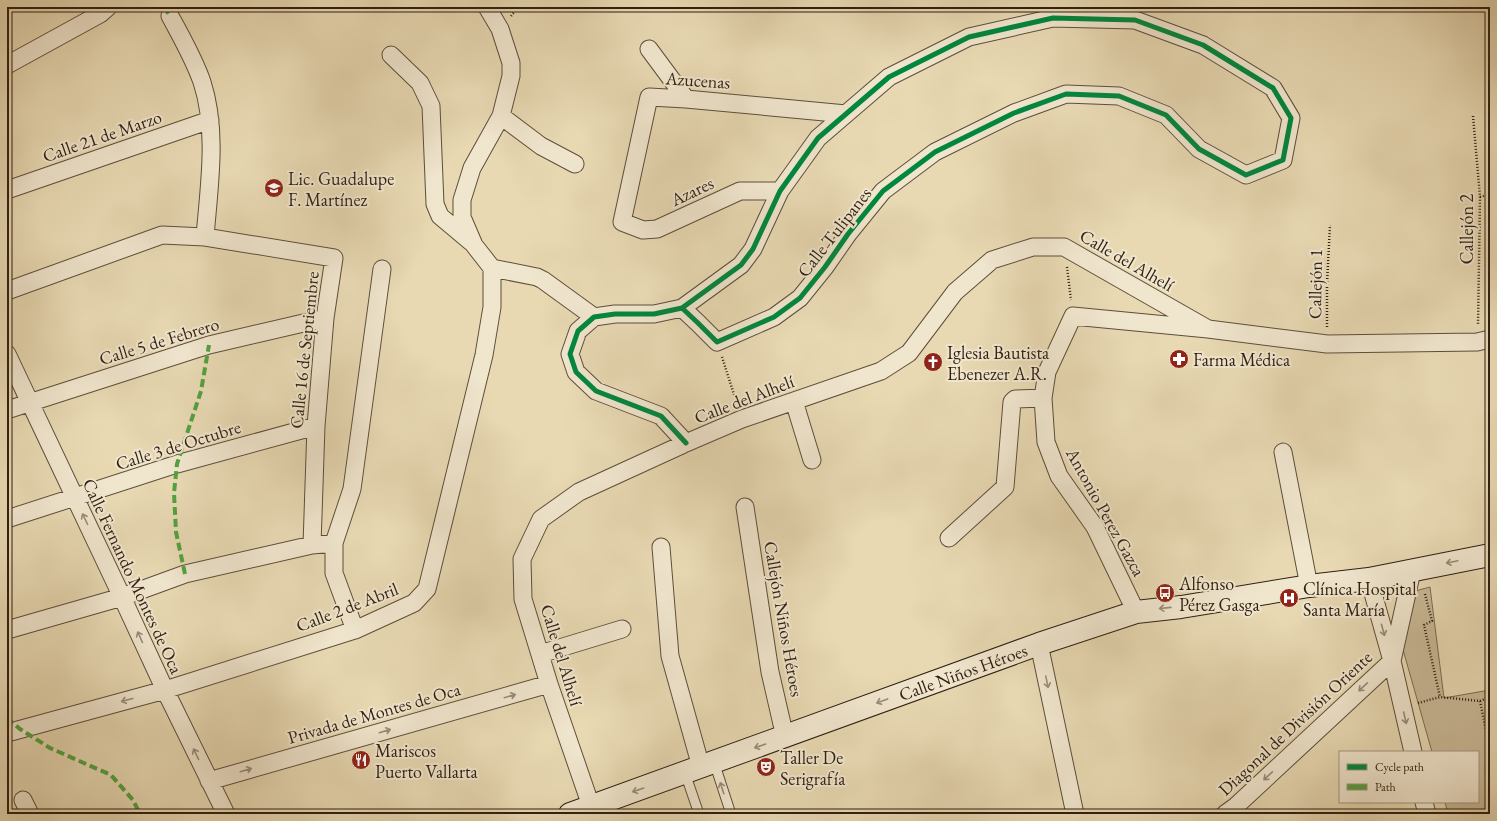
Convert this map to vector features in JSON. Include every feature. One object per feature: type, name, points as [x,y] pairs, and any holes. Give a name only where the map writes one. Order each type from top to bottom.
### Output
[{"type":"main road","name":"Calle Niños Héroes","points":[[570,814],[1039,644],[1136,612],[1181,607],[1309,586],[1369,579],[1418,580],[1490,555]]},
{"type":"street","points":[[7,65],[100,14],[108,7]]},
{"type":"street","points":[[474,245],[462,217],[462,200],[472,168],[501,116],[511,76],[511,63],[500,29],[487,7]]},
{"type":"street","points":[[170,16],[190,53],[202,82],[210,120],[210,176],[205,237]]},
{"type":"street","name":"Calle Tulipanes","points":[[594,316],[614,314],[654,314],[682,308],[741,265],[753,249],[780,191],[818,138],[889,77],[969,37],[1053,18],[1135,20],[1203,45],[1273,88],[1291,118],[1283,160],[1246,175],[1199,149],[1166,115],[1119,96],[1066,94],[1014,113],[935,152],[883,191],[848,234],[825,267],[800,298],[774,317],[717,342]]},
{"type":"street","points":[[649,49],[686,99]]},
{"type":"street","points":[[391,55],[420,83],[431,106],[435,204],[440,216],[474,245],[492,268],[537,277],[594,316],[578,331],[570,354],[576,372],[596,391],[660,416],[686,443]]},
{"type":"street","name":"Azucenas","points":[[622,222],[649,97],[846,114]]},
{"type":"street","points":[[501,116],[541,146],[575,164]]},
{"type":"street","name":"Calle 21 de Marzo","points":[[7,190],[210,120]]},
{"type":"street","name":"Azares","points":[[622,222],[643,230],[657,229],[740,191],[780,191]]},
{"type":"street","name":"Calle 16 de Septiembre","points":[[7,291],[162,235],[205,237],[334,258],[325,318],[316,426],[312,545]]},
{"type":"street","name":"Calle del Alhelí","points":[[591,806],[549,684],[524,599],[522,558],[541,519],[580,492],[686,443],[742,420],[881,371],[909,353],[955,292],[992,260],[1033,247],[1064,247],[1208,329]]},
{"type":"street","name":"Calle 2 de Abril","points":[[7,733],[165,690],[354,630],[414,603],[427,588],[484,355],[492,307],[492,268]]},
{"type":"street","points":[[354,630],[334,573],[334,543],[352,489],[382,269]]},
{"type":"street","points":[[682,308],[717,342]]},
{"type":"street","points":[[1073,316],[1208,329],[1327,344],[1484,340]]},
{"type":"street","name":"Antonio Perez Gazca","points":[[1073,316],[1048,372],[1043,398],[1046,442],[1059,476],[1095,527],[1136,612]]},
{"type":"street","name":"Calle 5 de Febrero","points":[[7,410],[209,345],[325,318]]},
{"type":"street","name":"Calle Fernando Montes de Oca","points":[[7,354],[165,690],[226,814]]},
{"type":"street","points":[[949,538],[1005,487],[1012,402],[1015,399],[1043,398]]},
{"type":"street","points":[[794,401],[812,460]]},
{"type":"street","name":"Calle 3 de Octubre","points":[[7,519],[177,464],[316,426]]},
{"type":"street","points":[[1283,452],[1309,586]]},
{"type":"street","name":"Callejón Niños Héroes","points":[[745,507],[770,672],[785,737]]},
{"type":"street","points":[[7,630],[122,597],[185,574],[312,545],[334,543]]},
{"type":"street","points":[[661,547],[670,656],[700,767]]},
{"type":"street","points":[[1369,579],[1392,661],[1413,751]]},
{"type":"street","points":[[1392,661],[1418,580]]},
{"type":"street","points":[[540,654],[622,629]]},
{"type":"street","points":[[1039,644],[1075,814]]},
{"type":"street","name":"Diagonal de División Oriente","points":[[1233,811],[1392,661]]},
{"type":"street","name":"Privada de Montes de Oca","points":[[209,781],[549,684]]},
{"type":"street","points":[[1424,803],[1427,814]]},
{"type":"lane","points":[[699,814],[700,767]]},
{"type":"lane","points":[[700,767],[730,814]]},
{"type":"path","points":[[1480,197],[1490,194]]},
{"type":"path","points":[[1064,247],[1073,316]]},
{"type":"path","points":[[717,342],[742,420]]},
{"type":"path","points":[[1418,580],[1432,620],[1424,625],[1440,697]]},
{"type":"path","points":[[1420,709],[1418,702],[1440,697],[1480,701],[1490,697]]},
{"type":"path","points":[[1480,701],[1490,750]]},
{"type":"shaded area","points":[[1430,587],[1444,698],[1490,690],[1490,814],[1448,814],[1445,803],[1479,803],[1479,751],[1432,751],[1400,639],[1415,591]]},
{"type":"marked path","points":[[164,7],[170,16]]},
{"type":"marked path","points":[[185,574],[176,532],[174,493],[177,464],[201,391],[209,345]]},
{"type":"marked path","points":[[7,718],[20,729],[50,748],[111,775],[133,800],[140,814]]},
{"type":"cycle path","points":[[682,308],[717,342],[774,317],[800,298],[825,267],[848,234],[883,191],[935,152],[1014,113],[1066,94],[1119,96],[1166,115],[1199,149],[1246,175],[1283,160],[1291,118],[1273,88],[1203,45],[1135,20],[1053,18],[969,37],[889,77],[818,138],[780,191],[753,249],[741,265],[682,308],[654,314],[615,314],[594,317],[578,331],[570,354],[576,372],[596,391],[661,416],[686,443]]},
{"type":"place","name":"Lic. Guadalupe F. Martínez","points":[[274,188]]},
{"type":"place","name":"Farma Médica","points":[[1179,359]]},
{"type":"place","name":"Iglesia Bautista Ebenezer A.R.","points":[[933,362]]},
{"type":"place","name":"Alfonso Pérez Gasga","points":[[1165,593]]},
{"type":"place","name":"Clínica Hospital Santa María","points":[[1289,598]]},
{"type":"place","name":"Mariscos Puerto Vallarta","points":[[361,760]]},
{"type":"place","name":"Taller De Serigrafía","points":[[766,767]]}]
